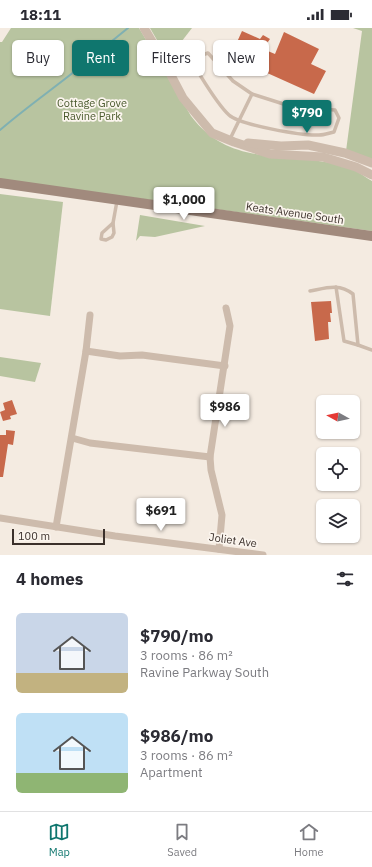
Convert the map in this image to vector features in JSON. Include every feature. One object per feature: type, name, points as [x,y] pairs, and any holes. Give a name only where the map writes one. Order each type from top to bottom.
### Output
[{"type":"main road","name":"Keats Avenue South","points":[[0,183],[372,236]]},
{"type":"street","points":[[145,29],[151,40]]},
{"type":"street","points":[[171,76],[183,98],[212,133],[270,154],[323,157],[356,167],[372,175]]},
{"type":"street","points":[[232,141],[281,146],[308,145],[345,153],[372,164]]},
{"type":"street","points":[[219,549],[222,516],[211,470],[210,457],[230,326],[226,308]]},
{"type":"street","points":[[56,527],[86,351],[90,315]]},
{"type":"street","points":[[86,351],[120,356],[142,356],[225,366]]},
{"type":"street","points":[[72,438],[90,443],[210,457]]},
{"type":"street","name":"Joliet Ave","points":[[0,518],[115,536],[263,555]]},
{"type":"lane","points":[[201,76],[230,116],[278,131],[320,135],[334,132],[339,118],[335,110],[293,107],[252,94],[232,81],[208,53],[205,54]]},
{"type":"lane","points":[[232,141],[252,94]]},
{"type":"lane","points":[[113,223],[102,232],[100,236],[101,239],[106,240],[112,237],[114,232],[113,223],[118,200]]},
{"type":"lane","points":[[336,287],[344,341],[372,350]]},
{"type":"lane","points":[[310,290],[336,287],[346,289],[353,294],[358,345]]},
{"type":"green space","name":"Cottage Grove Ravine Park","points":[[11,28],[139,28],[146,40],[137,40],[137,76],[167,76],[191,116],[205,131],[220,142],[235,149],[252,153],[341,164],[372,181],[372,231],[0,179],[0,42],[2,42]]},
{"type":"green space","points":[[150,28],[192,28],[183,40],[157,40]]},
{"type":"green space","points":[[353,28],[372,28],[372,160],[346,151],[362,31]]},
{"type":"green space","points":[[0,194],[63,202],[50,316],[0,309]]},
{"type":"green space","points":[[140,215],[205,226],[155,237],[140,236],[136,241]]},
{"type":"green space","points":[[0,357],[41,363],[35,382],[0,376]]},
{"type":"building","points":[[242,31],[260,39],[263,35],[270,39],[269,40],[238,40]]},
{"type":"building","points":[[284,32],[319,49],[311,64],[326,71],[314,94],[269,74],[269,52],[275,54]]},
{"type":"building","points":[[331,301],[331,322],[328,322],[329,339],[315,341],[311,302]]},
{"type":"building","points":[[12,400],[17,414],[10,416],[11,419],[3,421],[0,412],[5,410],[3,403]]},
{"type":"building","points":[[6,430],[15,431],[13,445],[8,444],[3,477],[0,477],[0,435],[6,435]]},
{"type":"waterway","points":[[113,40],[128,28]]},
{"type":"waterway","points":[[0,130],[72,73]]}]
